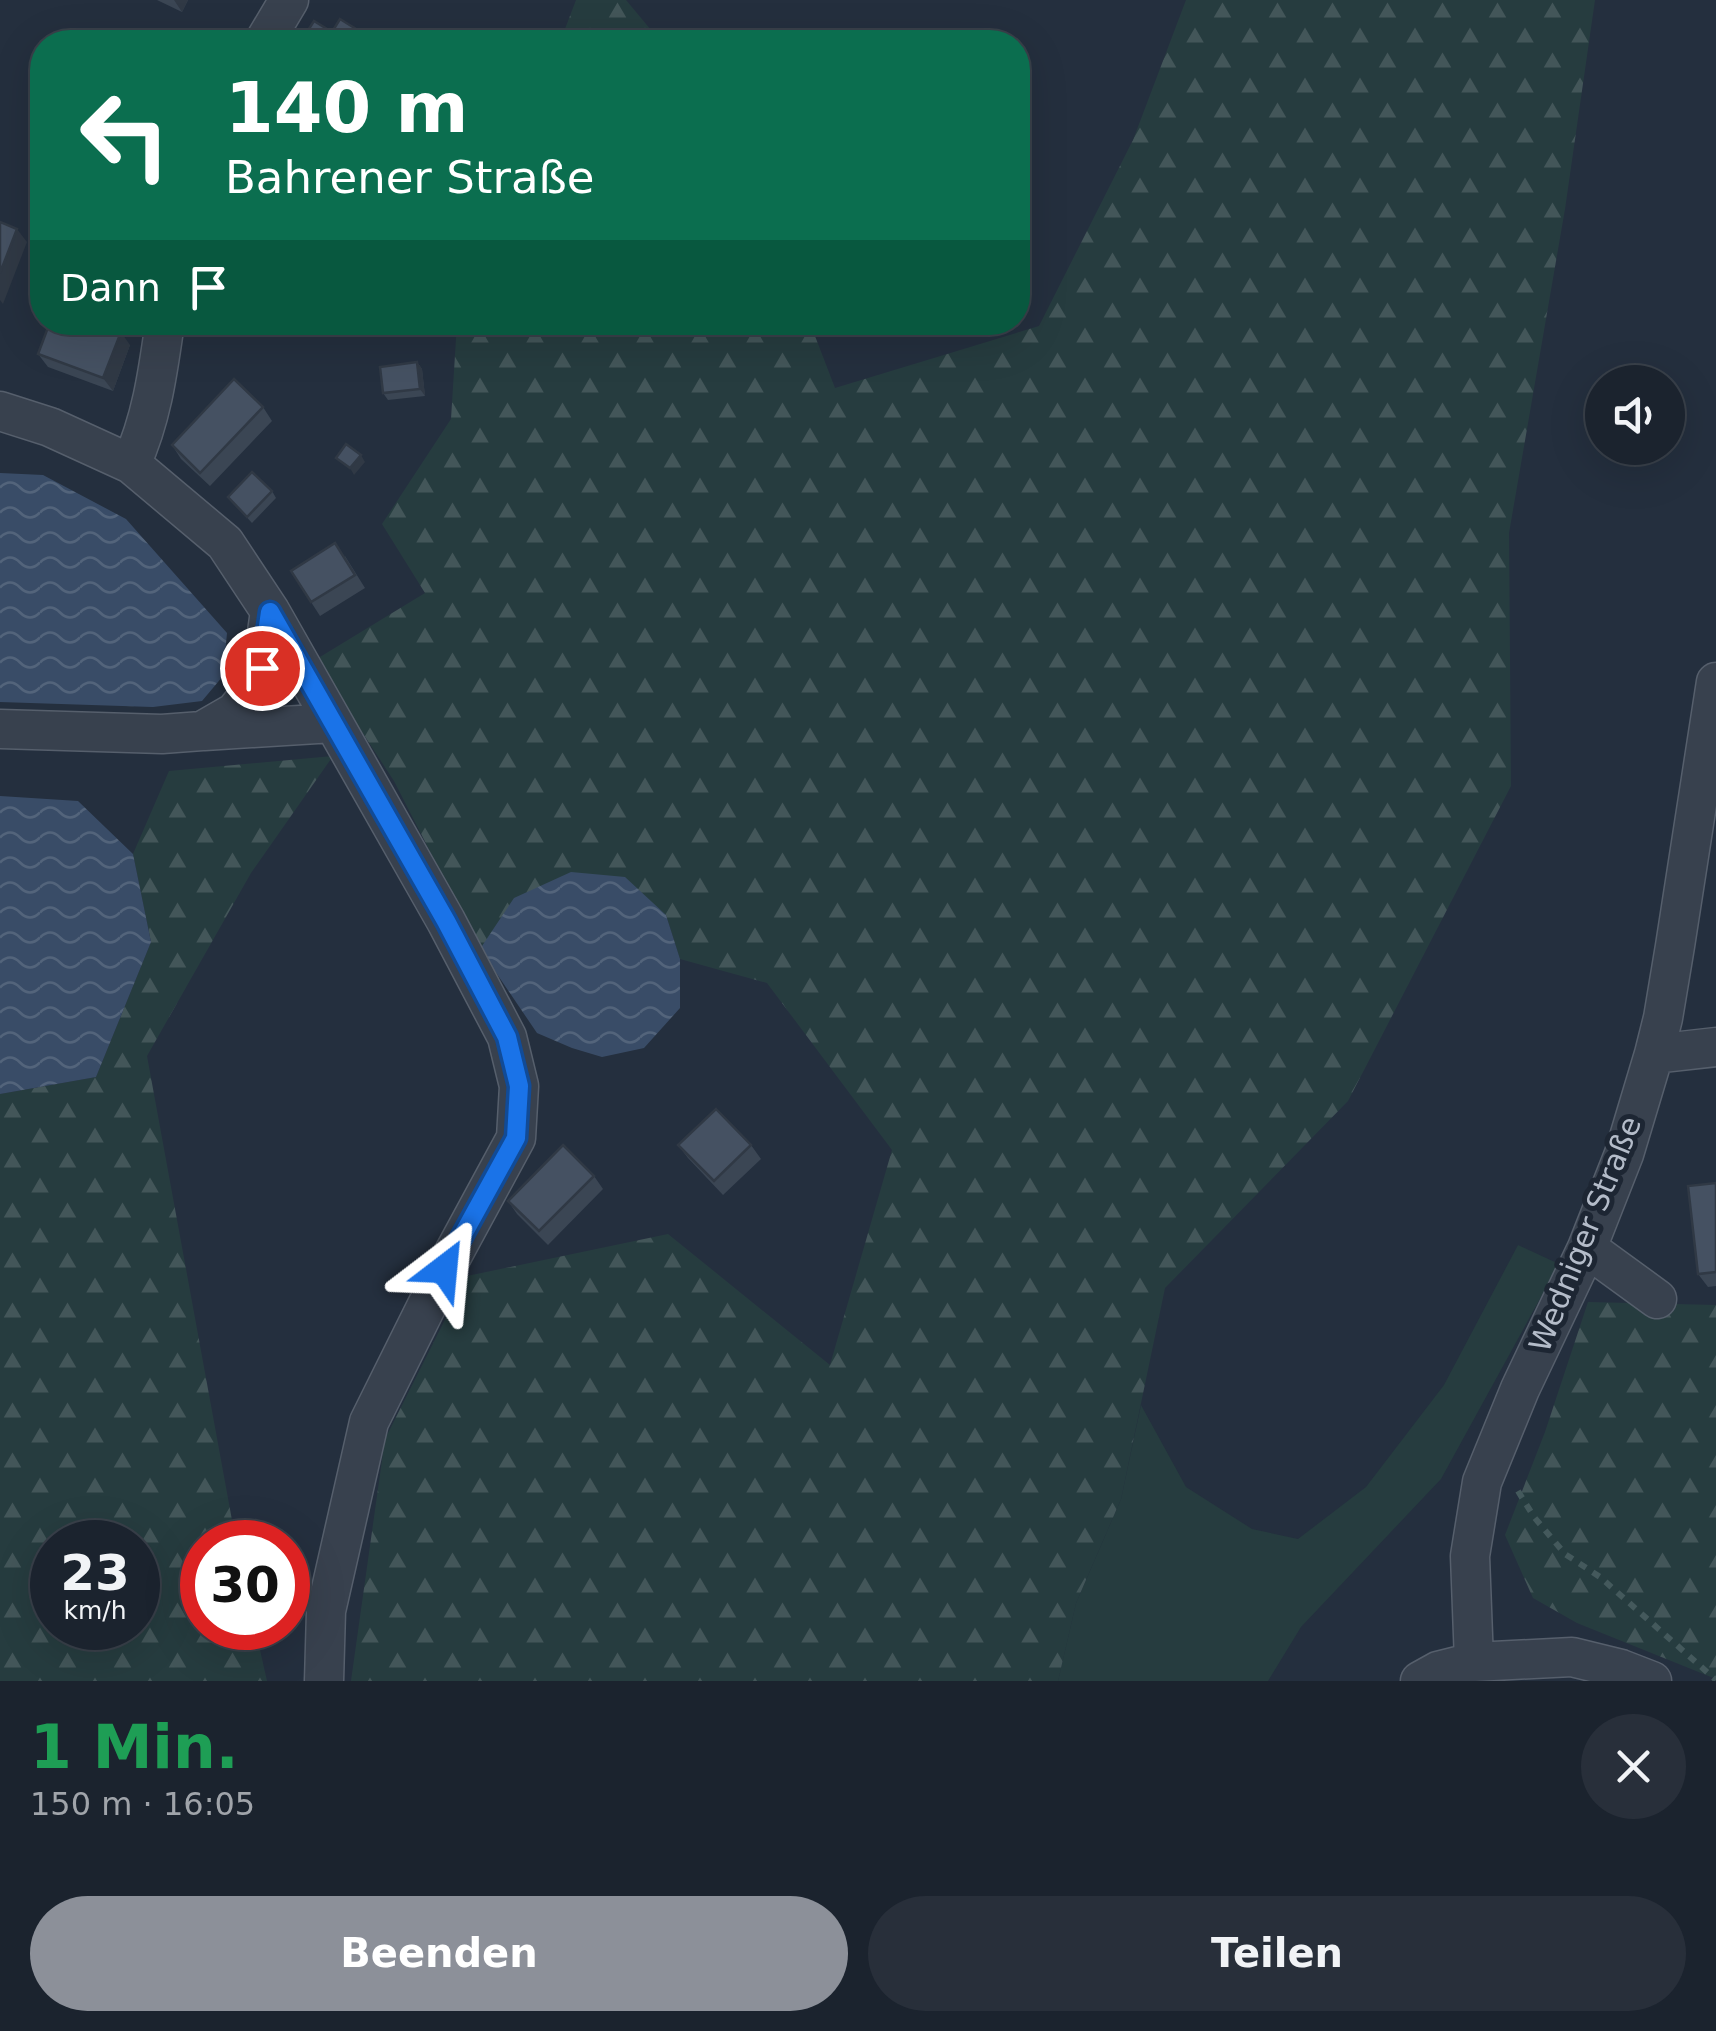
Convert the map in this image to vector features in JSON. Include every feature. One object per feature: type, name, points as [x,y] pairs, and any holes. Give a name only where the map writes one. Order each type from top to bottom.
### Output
[{"type":"street","points":[[271,30],[288,0]]},
{"type":"street","points":[[132,464],[152,407],[164,335]]},
{"type":"street","points":[[0,410],[50,427],[132,464],[225,543],[334,723],[507,1037],[519,1086],[516,1138],[444,1269],[369,1422],[326,1611],[324,1681]]},
{"type":"street","points":[[202,731],[234,712],[252,691],[262,668],[270,612]]},
{"type":"street","name":"Wedniger Straße","points":[[1474,1662],[1470,1556],[1482,1482],[1624,1154],[1654,1054],[1706,818],[1716,682]]},
{"type":"street","points":[[0,729],[162,734],[334,723]]},
{"type":"street","points":[[1654,1054],[1716,1046]]},
{"type":"street","points":[[1586,1248],[1657,1299]]},
{"type":"street","points":[[1420,1681],[1474,1662],[1572,1657],[1652,1681]]},
{"type":"path","points":[[1515,1487],[1564,1554],[1600,1577],[1716,1680]]},
{"type":"green space","points":[[576,0],[626,0],[651,30],[565,30]]},
{"type":"green space","points":[[1186,0],[1595,0],[1565,209],[1509,533],[1511,786],[1348,1101],[1165,1288],[1121,1499],[1076,1603],[1058,1681],[351,1681],[385,1439],[467,1276],[668,1234],[830,1365],[892,1150],[767,983],[680,959],[666,915],[480,949],[394,781],[315,660],[425,593],[382,524],[451,419],[456,335],[815,335],[835,388],[1009,335],[1030,335],[1030,329],[1039,326],[1133,140]]},
{"type":"green space","points":[[333,756],[251,873],[147,1056],[232,1520],[180,1520],[180,1650],[260,1650],[267,1681],[0,1681],[0,1094],[96,1077],[151,942],[133,854],[169,771]]},
{"type":"green space","points":[[1518,1245],[1559,1264],[1441,1479],[1301,1627],[1268,1681],[1058,1681],[1076,1603],[1121,1499],[1141,1405],[1186,1487],[1252,1529],[1298,1539],[1366,1487],[1444,1385]]},
{"type":"green space","points":[[1588,1302],[1716,1305],[1716,1679],[1577,1623],[1533,1598],[1505,1535],[1545,1432]]},
{"type":"water","points":[[0,473],[43,475],[126,519],[227,633],[223,676],[202,701],[153,707],[0,702]]},
{"type":"water","points":[[0,796],[78,801],[133,854],[151,942],[96,1077],[0,1094]]},
{"type":"water","points":[[571,872],[625,877],[666,915],[680,959],[680,1008],[644,1048],[602,1057],[537,1033],[480,949],[514,898]]},
{"type":"building","points":[[340,19],[358,30],[333,30]]},
{"type":"building","points":[[314,21],[329,30],[308,30]]},
{"type":"building","points":[[0,222],[17,229],[0,273]]},
{"type":"building","points":[[45,335],[120,335],[103,378],[38,354]]},
{"type":"building","points":[[417,362],[420,389],[383,393],[380,367]]},
{"type":"building","points":[[234,379],[263,407],[200,473],[172,445]]},
{"type":"building","points":[[346,444],[361,455],[350,468],[336,458]]},
{"type":"building","points":[[252,472],[272,491],[247,517],[228,497]]},
{"type":"building","points":[[335,543],[355,575],[311,602],[291,571]]},
{"type":"building","points":[[716,1109],[751,1145],[714,1181],[678,1145]]},
{"type":"building","points":[[563,1145],[594,1176],[539,1231],[508,1201]]},
{"type":"building","points":[[1716,1183],[1716,1272],[1698,1274],[1688,1186]]},
{"type":"route","points":[[262,668],[270,612],[446,921],[507,1037],[519,1086],[516,1138],[444,1269]]}]
